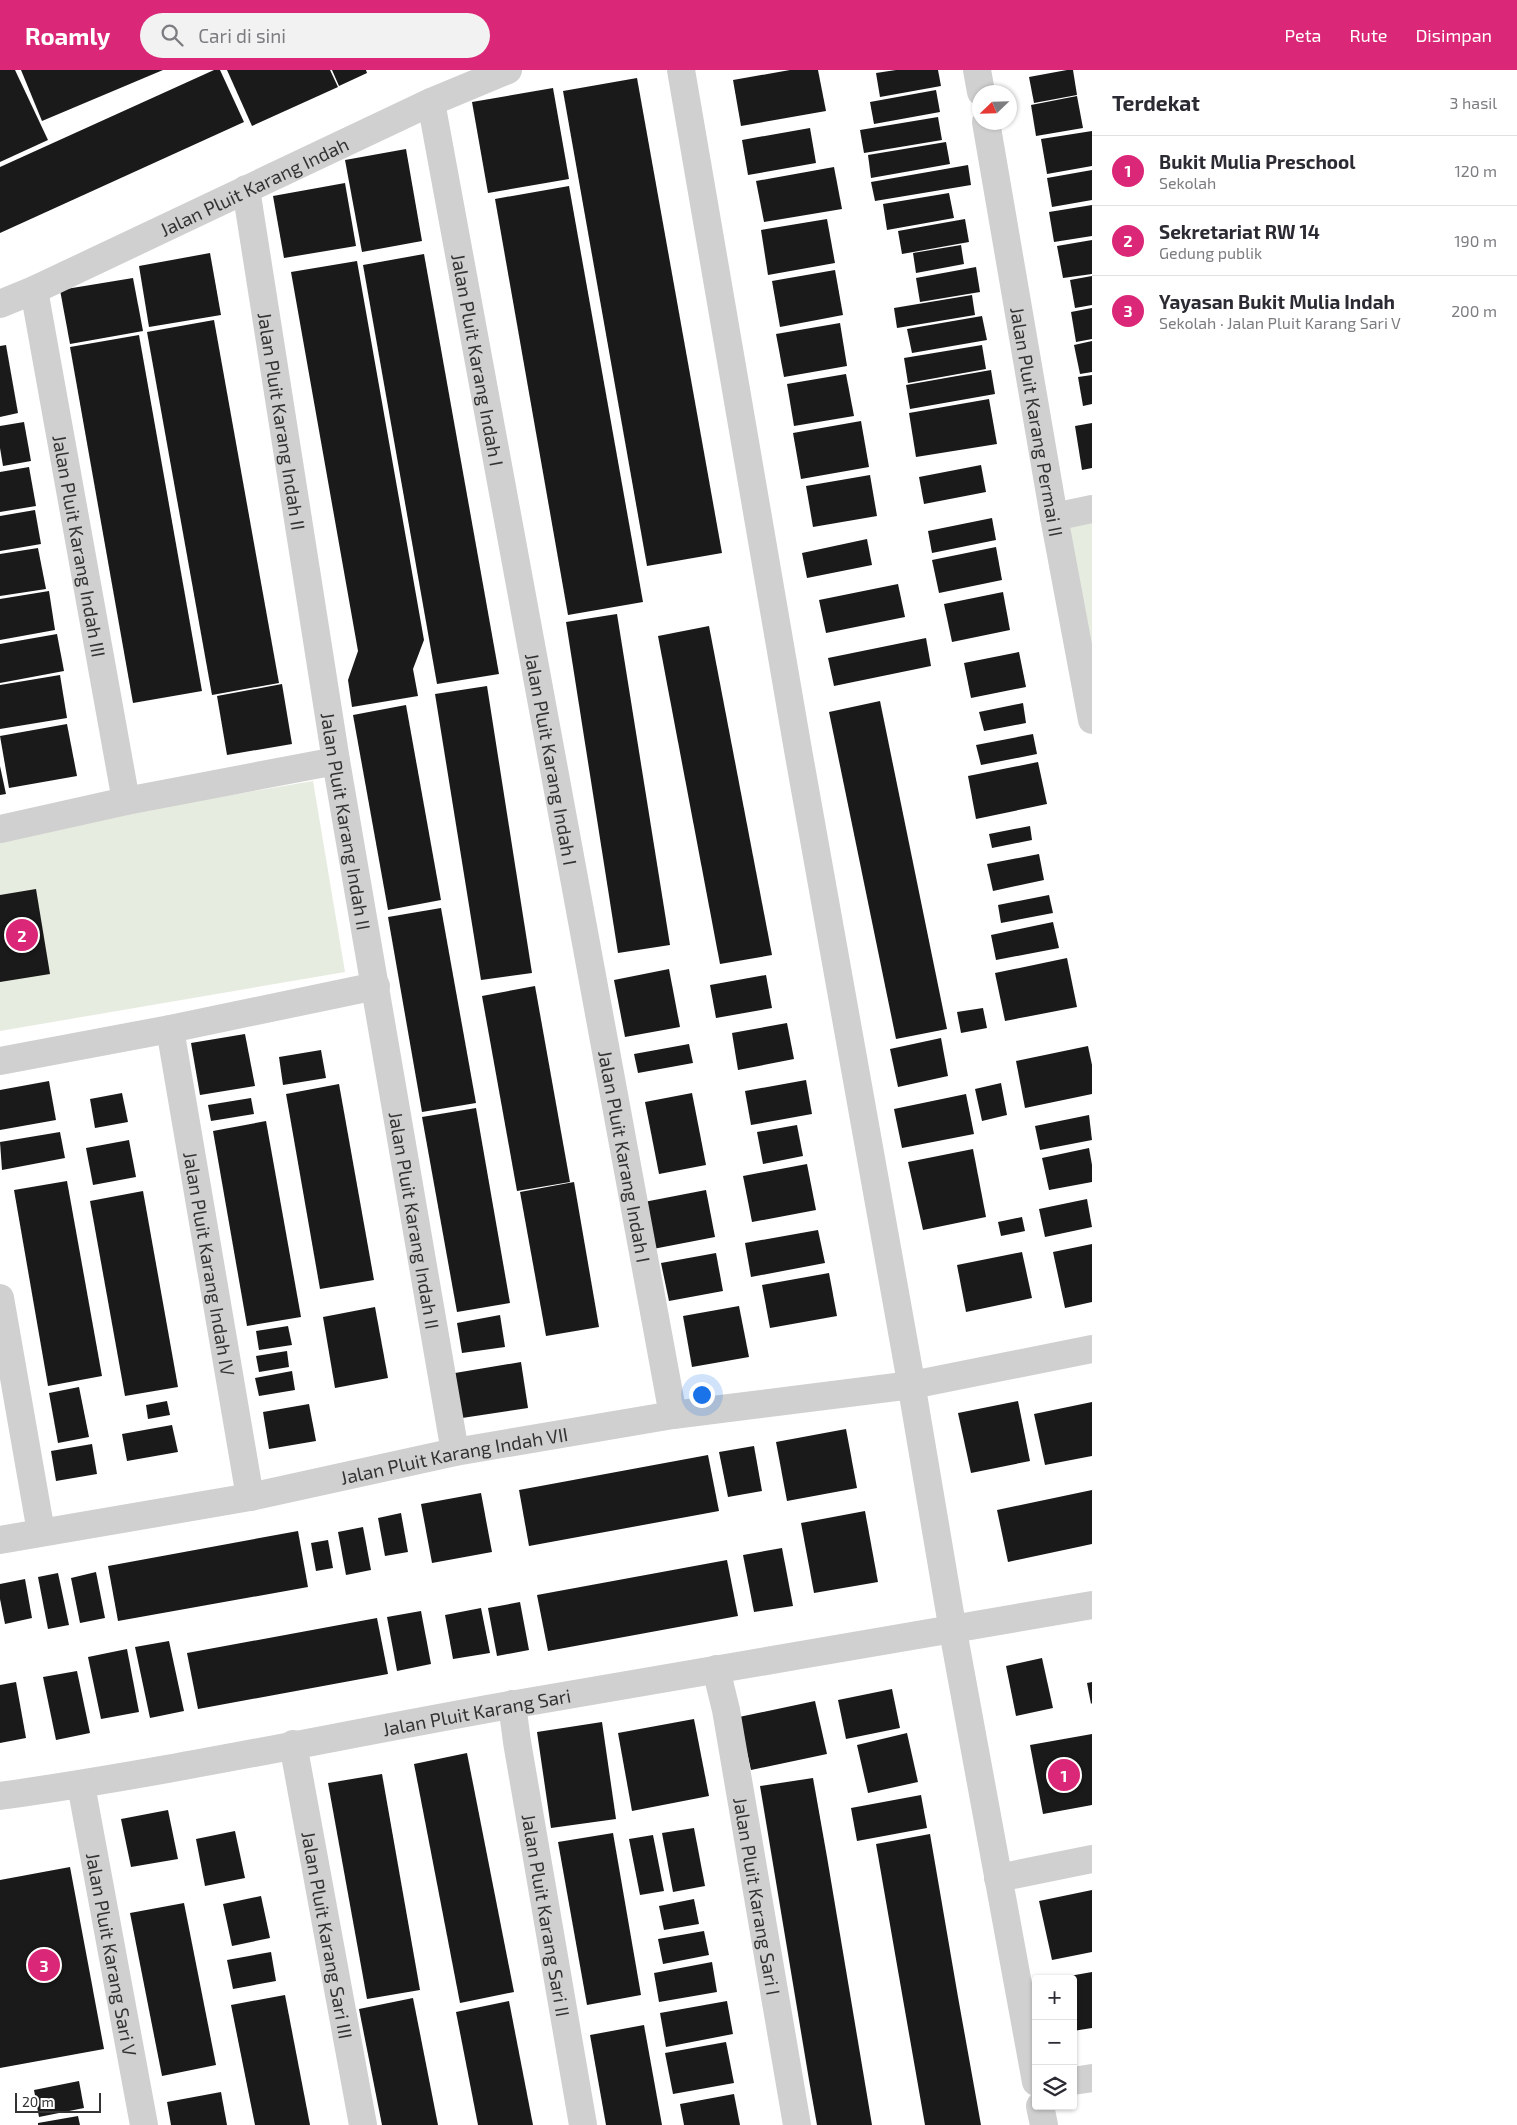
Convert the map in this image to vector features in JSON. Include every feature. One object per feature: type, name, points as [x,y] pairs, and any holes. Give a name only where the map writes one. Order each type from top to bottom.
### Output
[{"type":"street","name":"Jalan Pluit Karang Indah","points":[[0,304],[34,290],[431,102],[508,70]]},
{"type":"street","points":[[681,70],[798,750],[912,1385],[953,1631],[1033,2065]]},
{"type":"street","points":[[977,70],[980,85]]},
{"type":"street","name":"Jalan Pluit Karang Indah I","points":[[431,102],[673,1415]]},
{"type":"street","name":"Jalan Pluit Karang Permai II","points":[[987,130],[1054,517],[1091,709]]},
{"type":"street","name":"Jalan Pluit Karang Indah II","points":[[246,189],[336,760],[455,1452]]},
{"type":"street","name":"Jalan Pluit Karang Indah III","points":[[34,290],[126,800]]},
{"type":"street","points":[[1054,517],[1092,509]]},
{"type":"street","points":[[0,829],[126,800],[336,760]]},
{"type":"street","points":[[0,1061],[170,1029],[376,986]]},
{"type":"street","name":"Jalan Pluit Karang Indah IV","points":[[170,1029],[250,1497]]},
{"type":"street","points":[[0,1298],[41,1532]]},
{"type":"street","name":"Jalan Pluit Karang Indah VII","points":[[0,1540],[250,1497],[455,1452],[673,1415],[912,1385],[1092,1349]]},
{"type":"street","name":"Jalan Pluit Karang Sari","points":[[0,1796],[82,1785],[512,1704],[953,1631],[1092,1605]]},
{"type":"street","name":"Jalan Pluit Karang Sari I","points":[[716,1669],[726,1710],[797,2125]]},
{"type":"street","name":"Jalan Pluit Karang Sari II","points":[[512,1704],[583,2125]]},
{"type":"street","name":"Jalan Pluit Karang Sari III","points":[[293,1744],[363,2125]]},
{"type":"street","name":"Jalan Pluit Karang Sari V","points":[[82,1785],[144,2125]]},
{"type":"street","points":[[998,1878],[1092,1859]]},
{"type":"street","points":[[1077,2080],[1092,2078]]},
{"type":"street","points":[[1041,2110],[1044,2125]]},
{"type":"shaded area","points":[[1092,502],[1092,675],[1053,510]]},
{"type":"shaded area","points":[[313,781],[345,972],[0,1031],[0,834]]},
{"type":"building","points":[[0,70],[15,70],[48,140],[0,162]]},
{"type":"building","points":[[21,70],[163,70],[42,121]]},
{"type":"building","points":[[214,70],[220,70],[244,122],[0,233],[0,167]]},
{"type":"building","points":[[227,70],[330,70],[338,87],[252,126]]},
{"type":"building","points":[[332,70],[366,70],[367,73],[339,86]]},
{"type":"building","points":[[790,70],[818,70],[826,111],[741,126],[733,80]]},
{"type":"building","points":[[896,70],[938,70],[941,86],[880,97],[876,73]]},
{"type":"building","points":[[1073,70],[1077,95],[1034,103],[1029,77]]},
{"type":"building","points":[[637,78],[722,553],[647,566],[563,91]]},
{"type":"building","points":[[553,88],[569,179],[488,193],[472,102]]},
{"type":"building","points":[[936,90],[940,112],[874,124],[870,102]]},
{"type":"building","points":[[1077,96],[1083,128],[1036,136],[1031,105]]},
{"type":"building","points":[[938,117],[942,140],[864,153],[860,130]]},
{"type":"building","points":[[810,128],[816,163],[748,175],[742,140]]},
{"type":"building","points":[[1092,131],[1092,166],[1047,174],[1041,139]]},
{"type":"building","points":[[946,142],[950,164],[871,178],[868,155]]},
{"type":"building","points":[[406,149],[422,241],[362,252],[345,160]]},
{"type":"building","points":[[968,165],[971,185],[875,201],[871,182]]},
{"type":"building","points":[[834,167],[842,209],[764,222],[756,181]]},
{"type":"building","points":[[1092,170],[1092,200],[1052,207],[1047,178]]},
{"type":"building","points":[[345,183],[356,246],[284,258],[273,196]]},
{"type":"building","points":[[569,186],[643,602],[568,615],[495,199]]},
{"type":"building","points":[[949,193],[954,218],[887,230],[883,204]]},
{"type":"building","points":[[1092,205],[1092,236],[1054,242],[1049,212]]},
{"type":"building","points":[[827,219],[835,263],[768,275],[761,230]]},
{"type":"building","points":[[965,219],[969,242],[902,254],[898,231]]},
{"type":"building","points":[[1092,240],[1092,274],[1063,278],[1057,246]]},
{"type":"building","points":[[961,245],[964,264],[916,273],[913,253]]},
{"type":"building","points":[[210,253],[221,315],[149,327],[139,266]]},
{"type":"building","points":[[424,254],[499,674],[437,684],[363,265]]},
{"type":"building","points":[[357,261],[424,640],[413,669],[418,696],[352,707],[348,680],[358,651],[291,272]]},
{"type":"building","points":[[976,267],[980,292],[920,302],[916,278]]},
{"type":"building","points":[[835,270],[843,315],[780,327],[772,281]]},
{"type":"building","points":[[1092,276],[1092,305],[1075,308],[1070,280]]},
{"type":"building","points":[[133,278],[143,331],[70,344],[60,290]]},
{"type":"building","points":[[972,295],[975,315],[897,328],[894,308]]},
{"type":"building","points":[[1092,308],[1092,339],[1076,342],[1071,312]]},
{"type":"building","points":[[982,316],[987,340],[912,353],[907,329]]},
{"type":"building","points":[[214,320],[279,683],[212,695],[147,332]]},
{"type":"building","points":[[840,323],[847,366],[784,377],[776,334]]},
{"type":"building","points":[[139,335],[202,691],[133,703],[70,347]]},
{"type":"building","points":[[1092,341],[1092,372],[1080,374],[1074,345]]},
{"type":"building","points":[[6,345],[18,413],[0,417],[0,346]]},
{"type":"building","points":[[982,345],[986,369],[908,383],[904,358]]},
{"type":"building","points":[[991,370],[995,394],[910,409],[906,385]]},
{"type":"building","points":[[846,374],[854,416],[794,426],[787,384]]},
{"type":"building","points":[[1092,375],[1092,404],[1083,406],[1078,377]]},
{"type":"building","points":[[989,399],[997,444],[916,457],[909,413]]},
{"type":"building","points":[[861,421],[869,467],[801,479],[793,433]]},
{"type":"building","points":[[24,422],[31,461],[3,466],[0,448],[0,426]]},
{"type":"building","points":[[1092,423],[1092,468],[1082,470],[1075,426]]},
{"type":"building","points":[[981,465],[986,492],[924,504],[919,477]]},
{"type":"building","points":[[29,467],[36,506],[0,512],[0,472]]},
{"type":"building","points":[[870,475],[877,516],[813,527],[806,486]]},
{"type":"building","points":[[35,510],[41,544],[0,551],[0,516]]},
{"type":"building","points":[[992,518],[996,540],[932,553],[928,531]]},
{"type":"building","points":[[867,539],[872,565],[807,578],[802,553]]},
{"type":"building","points":[[996,547],[1002,580],[939,593],[932,560]]},
{"type":"building","points":[[38,548],[46,589],[0,596],[0,554]]},
{"type":"building","points":[[898,584],[905,617],[826,633],[819,600]]},
{"type":"building","points":[[49,591],[55,630],[0,640],[0,599]]},
{"type":"building","points":[[1003,592],[1010,630],[952,642],[944,604]]},
{"type":"building","points":[[617,614],[670,945],[618,953],[566,622]]},
{"type":"building","points":[[709,626],[772,955],[720,964],[658,636]]},
{"type":"building","points":[[57,634],[64,671],[0,683],[0,644]]},
{"type":"building","points":[[926,638],[931,666],[834,686],[828,658]]},
{"type":"building","points":[[1019,652],[1026,687],[971,698],[964,663]]},
{"type":"building","points":[[60,675],[67,718],[0,729],[0,685]]},
{"type":"building","points":[[282,684],[292,744],[227,755],[217,696]]},
{"type":"building","points":[[487,686],[532,973],[481,980],[435,694]]},
{"type":"building","points":[[880,701],[947,1029],[896,1039],[829,712]]},
{"type":"building","points":[[1023,703],[1026,723],[984,731],[979,712]]},
{"type":"building","points":[[406,705],[441,900],[388,910],[353,715]]},
{"type":"building","points":[[67,724],[77,776],[9,788],[0,736]]},
{"type":"building","points":[[1033,734],[1037,754],[981,765],[976,745]]},
{"type":"building","points":[[1038,762],[1047,804],[976,819],[968,776]]},
{"type":"building","points":[[0,766],[6,794],[0,795]]},
{"type":"building","points":[[1030,826],[1032,840],[992,848],[989,834]]},
{"type":"building","points":[[1039,854],[1044,880],[993,891],[987,864]]},
{"type":"building","points":[[36,889],[50,974],[0,982],[0,895]]},
{"type":"building","points":[[1049,895],[1053,913],[1001,923],[998,905]]},
{"type":"building","points":[[441,908],[476,1103],[422,1112],[388,917]]},
{"type":"building","points":[[1053,922],[1059,948],[996,960],[991,935]]},
{"type":"building","points":[[1067,958],[1077,1007],[1005,1021],[995,973]]},
{"type":"building","points":[[669,969],[680,1027],[625,1037],[614,980]]},
{"type":"building","points":[[766,975],[772,1008],[716,1018],[710,985]]},
{"type":"building","points":[[535,986],[570,1182],[517,1191],[482,996]]},
{"type":"building","points":[[983,1008],[987,1028],[961,1033],[957,1012]]},
{"type":"building","points":[[787,1023],[794,1059],[738,1070],[732,1033]]},
{"type":"building","points":[[245,1034],[255,1086],[200,1095],[191,1043]]},
{"type":"building","points":[[941,1038],[948,1076],[898,1087],[890,1049]]},
{"type":"building","points":[[689,1044],[693,1063],[638,1073],[634,1054]]},
{"type":"building","points":[[1088,1046],[1092,1065],[1092,1094],[1025,1108],[1016,1061]]},
{"type":"building","points":[[321,1050],[326,1078],[283,1085],[279,1057]]},
{"type":"building","points":[[806,1080],[812,1114],[751,1125],[745,1091]]},
{"type":"building","points":[[49,1081],[56,1120],[0,1130],[0,1090]]},
{"type":"building","points":[[1001,1083],[1007,1115],[982,1121],[975,1089]]},
{"type":"building","points":[[339,1084],[374,1280],[320,1289],[286,1094]]},
{"type":"building","points":[[122,1093],[128,1122],[95,1128],[90,1099]]},
{"type":"building","points":[[692,1093],[706,1165],[659,1174],[645,1102]]},
{"type":"building","points":[[966,1094],[974,1134],[902,1148],[894,1109]]},
{"type":"building","points":[[251,1098],[254,1114],[211,1121],[208,1105]]},
{"type":"building","points":[[476,1108],[510,1303],[457,1312],[422,1117]]},
{"type":"building","points":[[1089,1115],[1092,1140],[1040,1150],[1035,1126]]},
{"type":"building","points":[[266,1121],[301,1317],[247,1326],[213,1131]]},
{"type":"building","points":[[797,1125],[803,1156],[763,1164],[757,1132]]},
{"type":"building","points":[[60,1132],[65,1158],[2,1170],[0,1142]]},
{"type":"building","points":[[129,1140],[136,1177],[93,1185],[86,1148]]},
{"type":"building","points":[[1089,1148],[1092,1182],[1049,1190],[1042,1158]]},
{"type":"building","points":[[973,1149],[986,1217],[923,1230],[908,1162]]},
{"type":"building","points":[[807,1164],[816,1210],[752,1222],[743,1176]]},
{"type":"building","points":[[67,1181],[102,1376],[48,1386],[14,1190]]},
{"type":"building","points":[[574,1182],[599,1327],[546,1336],[520,1192]]},
{"type":"building","points":[[706,1190],[715,1237],[653,1249],[644,1202]]},
{"type":"building","points":[[143,1191],[178,1387],[125,1396],[90,1201]]},
{"type":"building","points":[[1087,1199],[1092,1227],[1045,1237],[1039,1209]]},
{"type":"building","points":[[1022,1217],[1025,1231],[1001,1236],[998,1222]]},
{"type":"building","points":[[818,1230],[825,1263],[751,1277],[745,1243]]},
{"type":"building","points":[[1092,1244],[1092,1302],[1065,1308],[1053,1252]]},
{"type":"building","points":[[1022,1252],[1032,1298],[966,1312],[957,1265]]},
{"type":"building","points":[[716,1253],[723,1291],[669,1301],[661,1263]]},
{"type":"building","points":[[829,1273],[837,1316],[770,1328],[762,1285]]},
{"type":"building","points":[[739,1306],[749,1357],[692,1367],[683,1316]]},
{"type":"building","points":[[375,1307],[388,1378],[335,1388],[323,1317]]},
{"type":"building","points":[[500,1315],[505,1347],[462,1353],[457,1323]]},
{"type":"building","points":[[288,1326],[292,1345],[259,1350],[256,1331]]},
{"type":"building","points":[[287,1351],[289,1367],[259,1372],[256,1356]]},
{"type":"building","points":[[521,1362],[528,1408],[462,1418],[455,1373]]},
{"type":"building","points":[[292,1371],[295,1390],[259,1396],[255,1378]]},
{"type":"building","points":[[79,1387],[89,1437],[58,1443],[49,1393]]},
{"type":"building","points":[[167,1401],[170,1415],[148,1419],[146,1405]]},
{"type":"building","points":[[1018,1401],[1030,1461],[971,1473],[958,1413]]},
{"type":"building","points":[[1092,1402],[1092,1456],[1045,1465],[1034,1414]]},
{"type":"building","points":[[309,1404],[316,1441],[269,1449],[263,1412]]},
{"type":"building","points":[[172,1425],[178,1452],[127,1461],[122,1434]]},
{"type":"building","points":[[846,1429],[857,1488],[787,1501],[776,1442]]},
{"type":"building","points":[[92,1444],[97,1474],[56,1481],[51,1451]]},
{"type":"building","points":[[754,1446],[762,1491],[728,1497],[719,1452]]},
{"type":"building","points":[[708,1455],[719,1511],[529,1546],[519,1490]]},
{"type":"building","points":[[1092,1490],[1092,1544],[1008,1562],[997,1510]]},
{"type":"building","points":[[481,1493],[492,1552],[432,1563],[421,1504]]},
{"type":"building","points":[[865,1511],[878,1582],[814,1593],[801,1523]]},
{"type":"building","points":[[401,1513],[408,1552],[385,1556],[378,1518]]},
{"type":"building","points":[[363,1527],[371,1570],[346,1575],[338,1532]]},
{"type":"building","points":[[298,1531],[308,1587],[118,1621],[108,1566]]},
{"type":"building","points":[[328,1540],[333,1568],[316,1571],[311,1543]]},
{"type":"building","points":[[782,1548],[793,1606],[754,1612],[743,1555]]},
{"type":"building","points":[[727,1560],[738,1616],[548,1651],[537,1595]]},
{"type":"building","points":[[96,1572],[105,1618],[80,1623],[71,1578]]},
{"type":"building","points":[[58,1573],[69,1625],[48,1629],[38,1577]]},
{"type":"building","points":[[25,1579],[32,1618],[5,1624],[0,1599],[0,1584]]},
{"type":"building","points":[[520,1602],[529,1650],[497,1656],[488,1608]]},
{"type":"building","points":[[481,1608],[490,1653],[453,1659],[445,1615]]},
{"type":"building","points":[[421,1611],[431,1664],[397,1671],[387,1617]]},
{"type":"building","points":[[377,1618],[388,1674],[198,1709],[187,1653]]},
{"type":"building","points":[[169,1641],[184,1711],[150,1718],[135,1647]]},
{"type":"building","points":[[127,1649],[139,1712],[101,1719],[88,1657]]},
{"type":"building","points":[[1042,1658],[1053,1708],[1016,1716],[1006,1666]]},
{"type":"building","points":[[77,1671],[90,1733],[56,1740],[43,1677]]},
{"type":"building","points":[[16,1682],[26,1738],[0,1743],[0,1685]]},
{"type":"building","points":[[1092,1682],[1092,1703],[1091,1704],[1087,1683]]},
{"type":"building","points":[[892,1689],[900,1728],[846,1739],[838,1700]]},
{"type":"building","points":[[815,1701],[827,1754],[751,1770],[739,1717]]},
{"type":"building","points":[[694,1719],[709,1796],[632,1811],[618,1733]]},
{"type":"building","points":[[602,1722],[616,1819],[551,1828],[537,1732]]},
{"type":"building","points":[[907,1733],[918,1782],[868,1793],[857,1745]]},
{"type":"building","points":[[1092,1734],[1092,1805],[1043,1814],[1030,1745]]},
{"type":"building","points":[[467,1753],[514,1992],[460,2003],[414,1764]]},
{"type":"building","points":[[382,1774],[420,1990],[367,1999],[328,1783]]},
{"type":"building","points":[[813,1778],[872,2125],[817,2125],[809,2080],[760,1786]]},
{"type":"building","points":[[921,1795],[927,1828],[857,1841],[851,1808]]},
{"type":"building","points":[[168,1810],[178,1859],[131,1867],[121,1819]]},
{"type":"building","points":[[694,1828],[705,1886],[673,1892],[662,1833]]},
{"type":"building","points":[[235,1831],[245,1878],[205,1886],[196,1839]]},
{"type":"building","points":[[613,1833],[641,1995],[587,2005],[558,1842]]},
{"type":"building","points":[[930,1834],[981,2125],[925,2125],[876,1844]]},
{"type":"building","points":[[653,1835],[664,1891],[640,1895],[629,1839]]},
{"type":"building","points":[[70,1867],[104,2049],[0,2068],[0,1880]]},
{"type":"building","points":[[1092,1890],[1092,1952],[1052,1960],[1039,1901]]},
{"type":"building","points":[[261,1896],[270,1938],[232,1946],[223,1904]]},
{"type":"building","points":[[694,1899],[699,1924],[664,1930],[659,1906]]},
{"type":"building","points":[[184,1903],[216,2065],[162,2076],[130,1913]]},
{"type":"building","points":[[704,1931],[709,1955],[663,1964],[658,1939]]},
{"type":"building","points":[[271,1952],[276,1981],[233,1989],[227,1960]]},
{"type":"building","points":[[712,1962],[717,1992],[659,2002],[654,1973]]},
{"type":"building","points":[[1092,1972],[1092,2028],[1077,2030],[1077,1975],[1075,1975]]},
{"type":"building","points":[[285,1995],[310,2125],[255,2125],[231,2005]]},
{"type":"building","points":[[413,1998],[438,2125],[382,2125],[359,2009]]},
{"type":"building","points":[[509,2001],[533,2125],[478,2125],[456,2012]]},
{"type":"building","points":[[727,2001],[733,2034],[666,2047],[660,2013]]},
{"type":"building","points":[[644,2025],[662,2125],[606,2125],[590,2035]]},
{"type":"building","points":[[726,2042],[734,2083],[673,2094],[665,2053]]},
{"type":"building","points":[[79,2081],[84,2108],[39,2117],[34,2090]]},
{"type":"building","points":[[221,2092],[227,2125],[171,2125],[167,2102]]},
{"type":"building","points":[[734,2094],[740,2125],[684,2125],[680,2104]]},
{"type":"building","points":[[78,2116],[80,2125],[38,2125],[38,2123]]},
{"type":"place","name":"Sekretariat RW 14","points":[[22,935]]},
{"type":"place","name":"Bukit Mulia Preschool","points":[[1064,1775]]},
{"type":"place","name":"Yayasan Bukit Mulia Indah","points":[[44,1965]]}]
